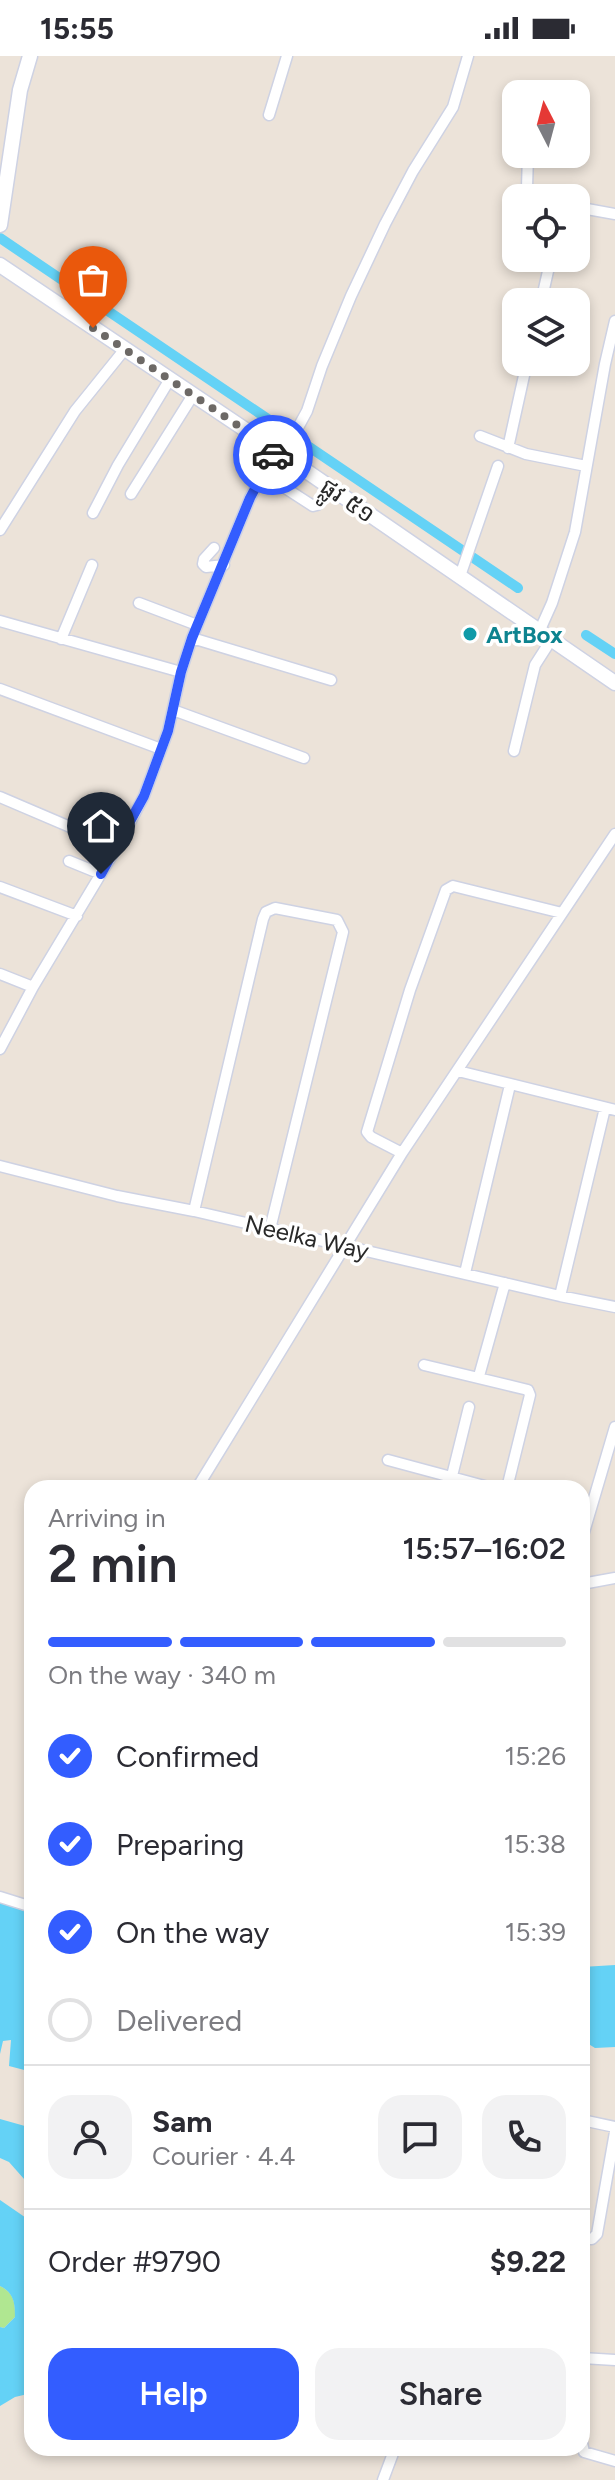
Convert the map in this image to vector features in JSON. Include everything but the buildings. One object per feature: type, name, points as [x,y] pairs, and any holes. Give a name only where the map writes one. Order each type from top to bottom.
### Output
[{"type":"main road","points":[[0,225],[20,90],[30,56]]},
{"type":"main road","name":"ផ្លូវ ៥១","points":[[0,265],[118,358],[324,495],[462,571],[543,644],[615,683]]},
{"type":"street","points":[[269,115],[287,56]]},
{"type":"street","points":[[0,1049],[144,796],[197,625],[274,459],[297,431],[351,296],[379,236],[413,171],[453,107],[468,56]]},
{"type":"street","points":[[590,210],[615,214]]},
{"type":"street","points":[[514,751],[552,603],[575,532],[586,466],[610,365],[615,321]]},
{"type":"street","points":[[0,530],[75,411],[118,358]]},
{"type":"street","points":[[508,448],[524,376]]},
{"type":"street","points":[[93,513],[163,388]]},
{"type":"street","points":[[131,494],[188,403]]},
{"type":"street","points":[[480,436],[544,459],[586,466]]},
{"type":"street","points":[[274,459],[309,504],[316,506],[324,495]]},
{"type":"street","points":[[462,571],[498,466]]},
{"type":"street","points":[[214,548],[203,564],[206,567],[224,565]]},
{"type":"street","points":[[61,639],[92,565]]},
{"type":"street","points":[[139,603],[197,625]]},
{"type":"street","points":[[0,621],[181,672]]},
{"type":"street","points":[[192,638],[331,680]]},
{"type":"street","points":[[0,689],[161,749]]},
{"type":"street","points":[[173,710],[304,758]]},
{"type":"street","points":[[0,797],[117,847]]},
{"type":"street","points":[[202,1480],[402,1153],[615,834]]},
{"type":"street","points":[[69,861],[101,874]]},
{"type":"street","points":[[402,1153],[367,1132],[410,990],[446,890],[453,886],[562,913]]},
{"type":"street","points":[[0,887],[77,916]]},
{"type":"street","points":[[194,1211],[266,912],[275,908],[337,920],[343,932],[270,1229]]},
{"type":"street","points":[[0,974],[33,987]]},
{"type":"street","points":[[458,1071],[610,1109],[560,1296]]},
{"type":"street","points":[[465,1273],[510,1085]]},
{"type":"street","name":"Neelka Way","points":[[0,1166],[117,1196],[615,1307]]},
{"type":"street","points":[[479,1376],[505,1283]]},
{"type":"street","points":[[424,1365],[524,1387],[530,1392],[509,1480]]},
{"type":"street","points":[[451,1480],[469,1407]]},
{"type":"street","points":[[590,1512],[615,1427]]},
{"type":"street","points":[[388,1460],[444,1480]]},
{"type":"street","points":[[590,1583],[615,1578]]},
{"type":"street","points":[[0,1897],[24,1904]]},
{"type":"street","points":[[590,2122],[615,2130],[597,2234],[590,2239]]},
{"type":"street","points":[[590,2358],[615,2360]]},
{"type":"street","points":[[590,2455],[615,2461]]},
{"type":"street","points":[[383,2480],[392,2456]]},
{"type":"green space","points":[[0,2286],[11,2295],[15,2307],[15,2317],[4,2328],[0,2327]]},
{"type":"water","points":[[0,1902],[24,1911],[24,2070],[9,2066],[11,2040],[3,2041],[0,2054]]},
{"type":"water","points":[[615,1965],[615,2047],[595,2048],[590,2045],[590,1967]]},
{"type":"water","points":[[0,2119],[24,2126],[24,2179],[9,2162],[0,2158]]},
{"type":"water","points":[[0,2200],[24,2216],[24,2395],[0,2406],[0,2327],[4,2328],[15,2317],[15,2307],[8,2292],[0,2286]]},
{"type":"waterway","points":[[0,238],[518,588]]},
{"type":"waterway","points":[[586,635],[615,654]]},
{"type":"way so far","points":[[93,328],[276,451],[273,455]]},
{"type":"place","name":"ArtBox","points":[[470,634]]},
{"type":"route","points":[[101,874],[144,796],[168,731],[192,638],[250,498],[273,455]]}]
